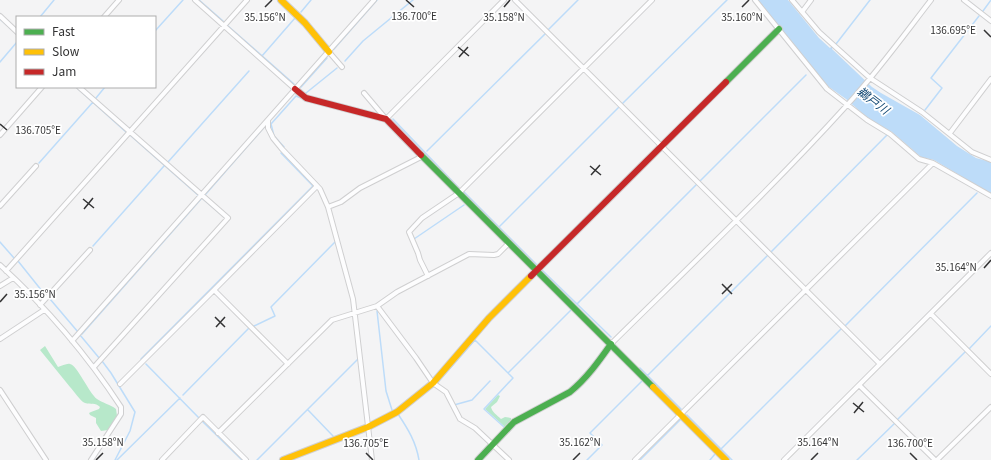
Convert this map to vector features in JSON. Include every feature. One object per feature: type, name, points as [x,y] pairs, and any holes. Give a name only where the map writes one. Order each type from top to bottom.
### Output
[{"type":"street","points":[[105,16],[119,0]]},
{"type":"street","points":[[195,0],[306,98],[386,119]]},
{"type":"street","points":[[6,271],[247,0]]},
{"type":"street","points":[[281,0],[305,24],[342,67]]},
{"type":"street","points":[[72,341],[374,0]]},
{"type":"street","points":[[386,119],[504,0]]},
{"type":"street","points":[[516,0],[880,364]]},
{"type":"street","points":[[428,276],[409,232],[422,218],[459,193],[652,0]]},
{"type":"street","points":[[755,0],[823,85],[867,120],[890,134],[919,159],[933,163],[991,196]]},
{"type":"street","points":[[792,0],[818,32],[870,79],[922,112],[972,152],[991,160]]},
{"type":"street","points":[[802,12],[811,0]]},
{"type":"street","points":[[478,460],[514,422],[570,392],[585,380],[611,344],[736,221],[848,104],[870,79],[931,0]]},
{"type":"street","points":[[964,0],[991,21]]},
{"type":"street","points":[[0,16],[16,31]]},
{"type":"street","points":[[282,460],[368,427],[397,412],[433,383],[489,318],[779,29]]},
{"type":"street","points":[[950,133],[991,80]]},
{"type":"street","points":[[0,135],[41,88]]},
{"type":"street","points":[[80,88],[228,218],[94,367]]},
{"type":"street","points":[[364,93],[386,119],[726,460]]},
{"type":"street","points":[[268,120],[268,128],[277,144],[320,189],[328,207],[353,299],[372,460]]},
{"type":"street","points":[[328,207],[341,202],[360,188],[423,156]]},
{"type":"street","points":[[636,460],[933,163]]},
{"type":"street","points":[[0,206],[36,166]]},
{"type":"street","points":[[120,384],[317,186]]},
{"type":"street","points":[[218,433],[332,320],[376,306],[397,292],[469,254],[498,254],[509,243]]},
{"type":"street","points":[[40,305],[90,250]]},
{"type":"street","points":[[784,460],[991,254]]},
{"type":"street","points":[[0,265],[40,305],[94,367],[122,410],[91,460]]},
{"type":"street","points":[[0,286],[13,278]]},
{"type":"street","points":[[214,290],[288,364]]},
{"type":"street","points":[[376,306],[416,358],[433,383],[446,392],[460,419],[475,428],[509,460]]},
{"type":"street","points":[[0,339],[44,310]]},
{"type":"street","points":[[931,314],[991,374]]},
{"type":"street","points":[[859,385],[936,460],[991,406]]},
{"type":"street","points":[[0,391],[46,460]]},
{"type":"street","points":[[162,460],[203,418],[246,460]]},
{"type":"green space","points":[[45,346],[58,367],[67,364],[73,366],[94,396],[116,409],[117,416],[108,430],[101,431],[96,423],[96,418],[89,413],[99,409],[100,407],[95,404],[85,403],[79,398],[40,350]]},
{"type":"green space","points":[[498,395],[500,396],[497,402],[491,407],[501,419],[505,417],[511,418],[505,427],[485,409]]},
{"type":"water","name":"鵜戸川","points":[[758,0],[788,0],[819,38],[830,48],[832,46],[832,49],[872,87],[920,115],[957,146],[976,158],[991,162],[991,194],[934,160],[921,157],[892,132],[869,119],[846,99],[829,87]]},
{"type":"waterway","points":[[41,16],[54,0]]},
{"type":"waterway","points":[[156,30],[183,0]]},
{"type":"waterway","points":[[199,0],[223,21]]},
{"type":"waterway","points":[[301,12],[311,0]]},
{"type":"waterway","points":[[334,49],[377,0]]},
{"type":"waterway","points":[[345,61],[363,41],[413,0]]},
{"type":"waterway","points":[[548,30],[578,0]]},
{"type":"waterway","points":[[622,104],[727,0]]},
{"type":"waterway","points":[[836,44],[870,0]]},
{"type":"waterway","points":[[983,11],[991,0]]},
{"type":"waterway","points":[[925,110],[942,88],[931,78],[979,16]]},
{"type":"waterway","points":[[262,56],[295,18]]},
{"type":"waterway","points":[[0,19],[10,28]]},
{"type":"waterway","points":[[228,26],[294,84]]},
{"type":"waterway","points":[[427,151],[546,33]]},
{"type":"waterway","points":[[0,62],[16,43]]},
{"type":"waterway","points":[[301,87],[327,58]]},
{"type":"waterway","points":[[306,93],[337,68]]},
{"type":"waterway","points":[[168,162],[249,71]]},
{"type":"waterway","points":[[699,182],[806,75]]},
{"type":"waterway","points":[[77,88],[126,132]]},
{"type":"waterway","points":[[96,98],[104,88]]},
{"type":"waterway","points":[[284,147],[274,136],[271,124],[296,96],[301,98]]},
{"type":"waterway","points":[[39,163],[93,102]]},
{"type":"waterway","points":[[500,226],[620,106]]},
{"type":"waterway","points":[[393,119],[459,188]]},
{"type":"waterway","points":[[205,195],[266,125]]},
{"type":"waterway","points":[[130,135],[198,195]]},
{"type":"waterway","points":[[770,253],[887,135]]},
{"type":"waterway","points":[[141,359],[313,186],[281,153]]},
{"type":"waterway","points":[[93,246],[164,166]]},
{"type":"waterway","points":[[577,304],[697,184]]},
{"type":"waterway","points":[[464,192],[537,265]]},
{"type":"waterway","points":[[845,326],[977,193]]},
{"type":"waterway","points":[[202,198],[224,217]]},
{"type":"waterway","points":[[82,334],[201,199]]},
{"type":"waterway","points":[[414,239],[464,205]]},
{"type":"waterway","points":[[0,242],[14,258]]},
{"type":"waterway","points":[[254,326],[275,316],[271,307],[335,242]]},
{"type":"waterway","points":[[415,242],[418,248]]},
{"type":"waterway","points":[[647,376],[768,255]]},
{"type":"waterway","points":[[18,261],[46,296]]},
{"type":"waterway","points":[[542,270],[611,337]]},
{"type":"waterway","points":[[50,299],[78,332]]},
{"type":"waterway","points":[[508,373],[571,310]]},
{"type":"waterway","points":[[377,311],[386,391],[392,410]]},
{"type":"waterway","points":[[969,349],[991,326]]},
{"type":"waterway","points":[[183,395],[249,328]]},
{"type":"waterway","points":[[721,449],[841,329]]},
{"type":"waterway","points":[[80,335],[100,359]]},
{"type":"waterway","points":[[438,382],[475,340],[513,378],[484,409],[504,427]]},
{"type":"waterway","points":[[897,420],[966,351]]},
{"type":"waterway","points":[[257,460],[358,359]]},
{"type":"waterway","points":[[102,361],[135,412],[130,431],[115,460]]},
{"type":"waterway","points":[[146,364],[199,418]]},
{"type":"waterway","points":[[640,368],[681,409]]},
{"type":"waterway","points":[[454,405],[472,400],[490,381]]},
{"type":"waterway","points":[[587,460],[602,445],[590,433],[642,381]]},
{"type":"waterway","points":[[117,460],[180,398]]},
{"type":"waterway","points":[[308,410],[333,436]]},
{"type":"waterway","points":[[398,414],[411,436],[416,447],[419,460]]},
{"type":"waterway","points":[[687,415],[732,460]]},
{"type":"waterway","points":[[640,460],[680,420]]},
{"type":"waterway","points":[[203,422],[242,460]]},
{"type":"waterway","points":[[857,460],[895,423]]},
{"type":"waterway","points":[[710,460],[715,454]]},
{"type":"traffic: fast","points":[[726,82],[779,29]]},
{"type":"traffic: fast","points":[[421,155],[653,387]]},
{"type":"traffic: fast","points":[[478,460],[514,422],[570,392],[576,387],[611,344]]},
{"type":"traffic: slow","points":[[281,0],[305,23],[329,52]]},
{"type":"traffic: slow","points":[[283,460],[368,427],[397,412],[433,383],[489,318],[531,276]]},
{"type":"traffic: slow","points":[[653,387],[726,460]]},
{"type":"traffic: jam","points":[[531,276],[726,82]]},
{"type":"traffic: jam","points":[[295,89],[306,98],[386,119],[421,155]]}]
